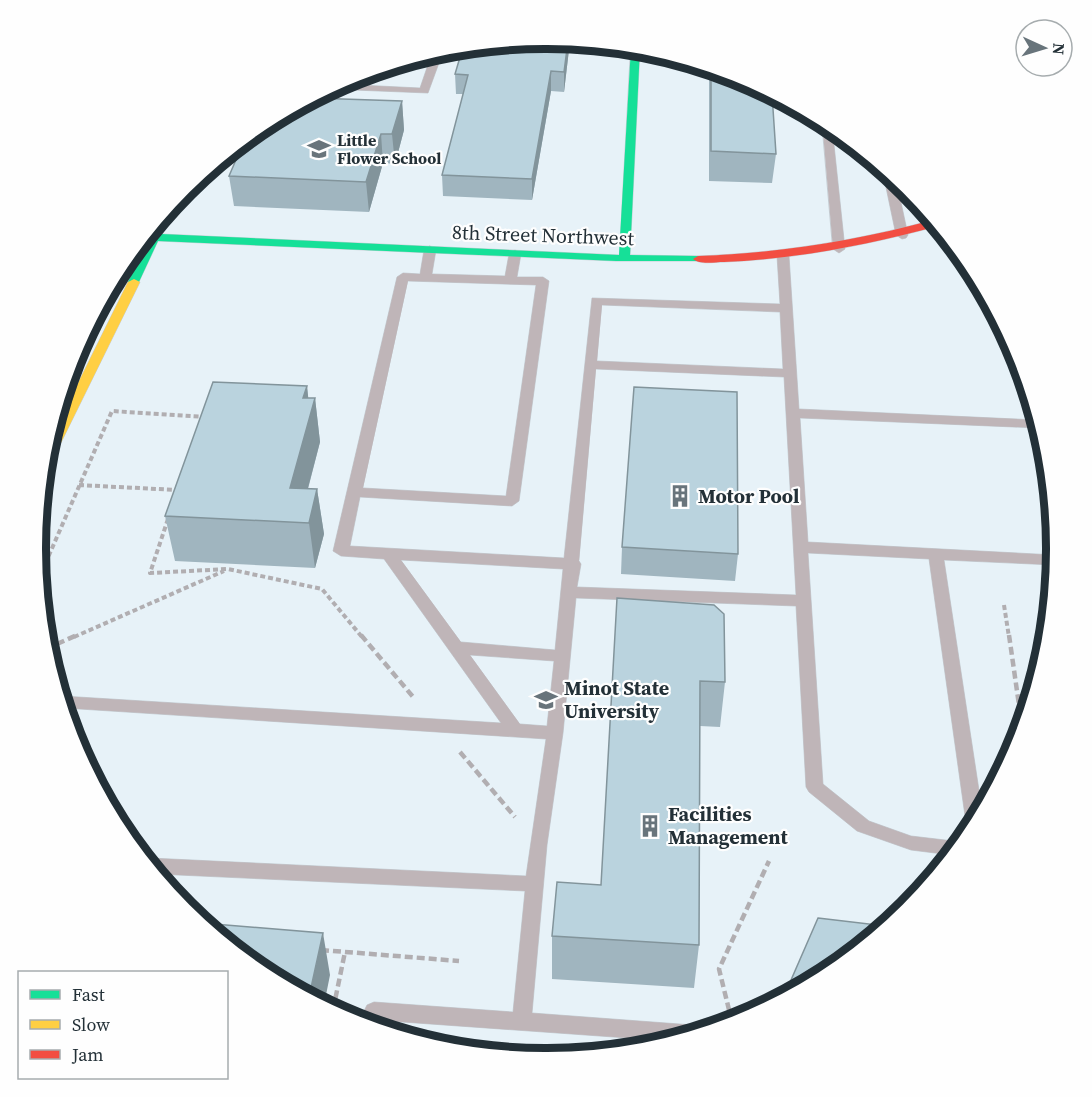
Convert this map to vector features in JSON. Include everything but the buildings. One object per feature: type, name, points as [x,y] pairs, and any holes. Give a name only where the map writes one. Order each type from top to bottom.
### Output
[{"type":"street","points":[[624,258],[635,58]]},
{"type":"street","name":"8th Street Northwest","points":[[155,238],[624,258],[783,256],[839,249],[902,235],[927,226]]},
{"type":"street","points":[[62,426],[142,256]]},
{"type":"lane","points":[[353,88],[424,91],[433,62]]},
{"type":"lane","points":[[827,135],[839,249]]},
{"type":"lane","points":[[892,189],[902,235]]},
{"type":"lane","points":[[425,278],[430,250]]},
{"type":"lane","points":[[510,280],[515,254]]},
{"type":"lane","points":[[783,256],[815,787],[863,826],[911,843],[946,847]]},
{"type":"lane","points":[[353,492],[512,501],[543,281],[403,277],[353,492],[341,551],[573,564]]},
{"type":"lane","points":[[522,1022],[538,845],[555,733],[561,656],[573,564],[596,301],[786,308]]},
{"type":"lane","points":[[591,365],[789,373]]},
{"type":"lane","points":[[792,413],[1029,424]]},
{"type":"lane","points":[[800,547],[1045,560]]},
{"type":"lane","points":[[388,553],[515,730]]},
{"type":"lane","points":[[936,554],[973,808]]},
{"type":"lane","points":[[570,592],[804,601]]},
{"type":"lane","points":[[456,648],[561,656]]},
{"type":"lane","points":[[71,703],[555,733]]},
{"type":"lane","points":[[161,867],[534,884]]},
{"type":"lane","points":[[374,1011],[669,1032]]},
{"type":"path","points":[[47,560],[112,411],[205,416],[201,427]]},
{"type":"path","points":[[175,500],[182,480]]},
{"type":"path","points":[[79,485],[178,490]]},
{"type":"path","points":[[171,511],[150,573],[228,569],[322,589],[538,845]]},
{"type":"path","points":[[56,645],[228,569]]},
{"type":"path","points":[[1004,605],[1019,708]]},
{"type":"path","points":[[730,1013],[719,969],[769,861]]},
{"type":"path","points":[[310,950],[459,961]]},
{"type":"path","points":[[335,1001],[345,952]]},
{"type":"traffic: fast","points":[[624,258],[635,58]]},
{"type":"traffic: fast","points":[[155,237],[616,258],[698,259]]},
{"type":"traffic: fast","points":[[134,282],[153,240]]},
{"type":"traffic: slow","points":[[61,430],[134,282]]},
{"type":"traffic: jam","points":[[698,259],[758,256],[818,249],[927,225]]},
{"type":"place","name":"Little Flower School","points":[[319,149]]},
{"type":"place","name":"Motor Pool","points":[[680,496]]},
{"type":"place","name":"Minot State University","points":[[546,700]]},
{"type":"place","name":"Facilities Management","points":[[650,826]]}]
